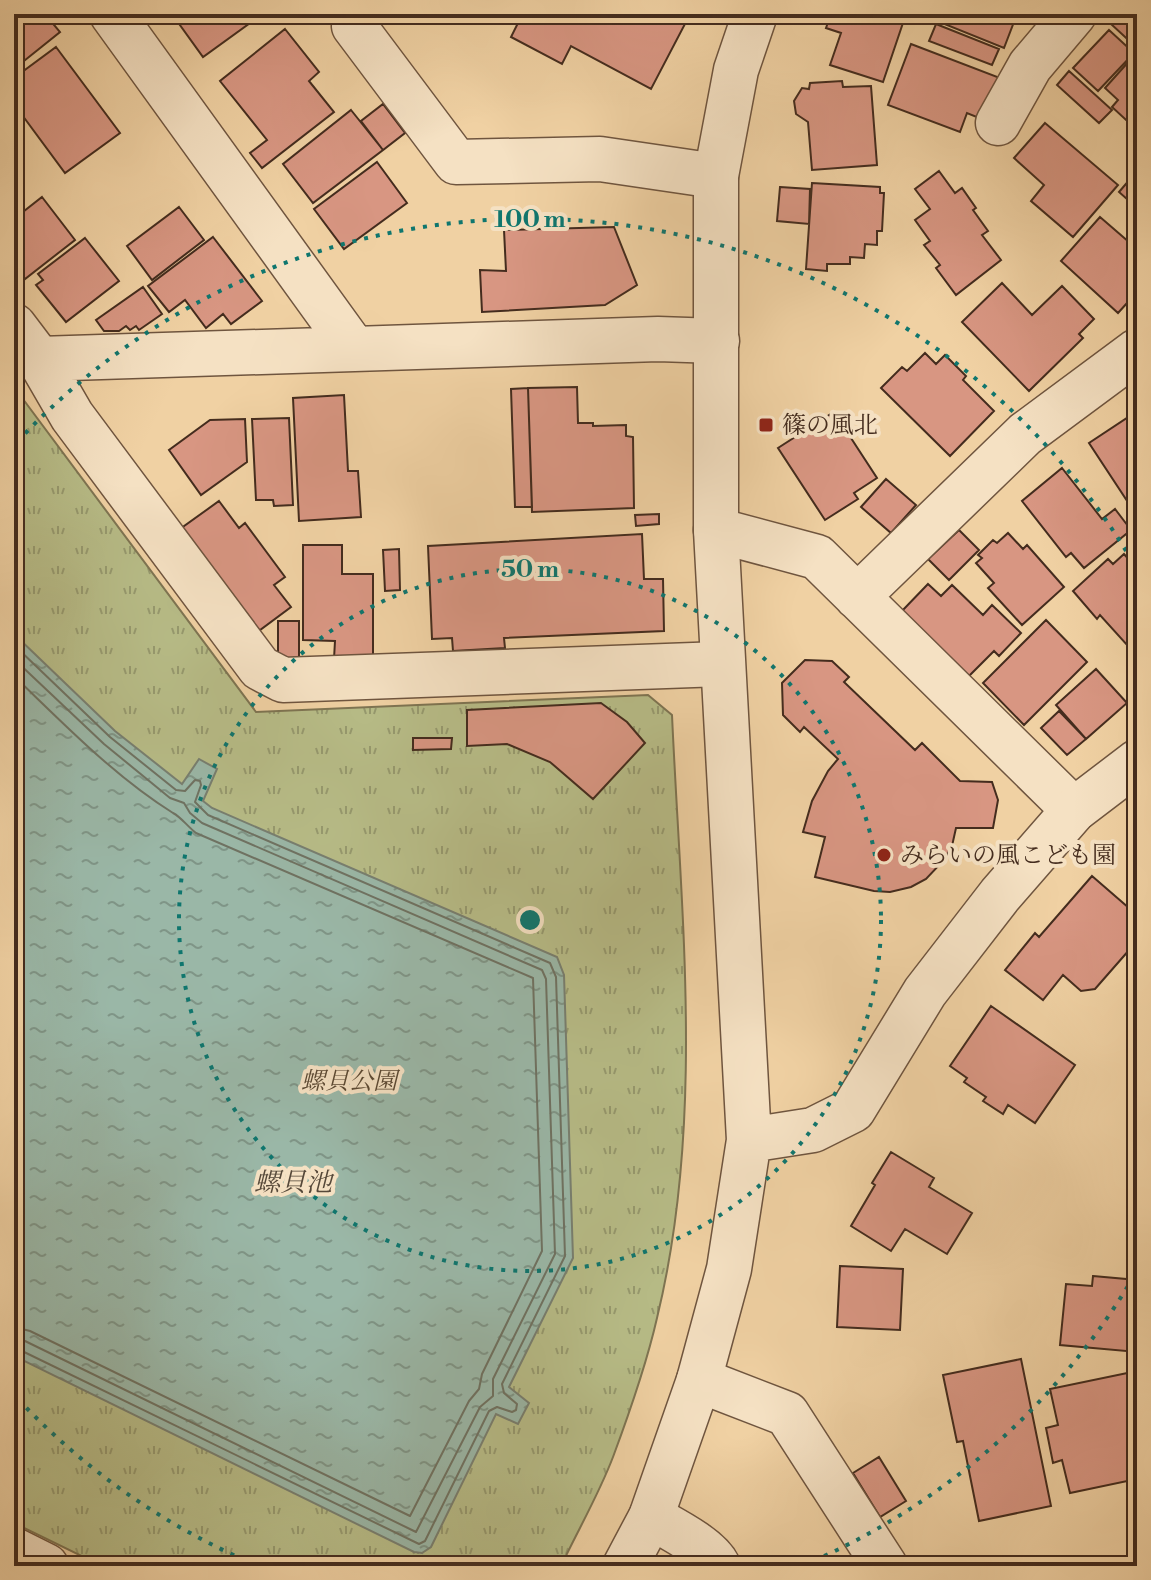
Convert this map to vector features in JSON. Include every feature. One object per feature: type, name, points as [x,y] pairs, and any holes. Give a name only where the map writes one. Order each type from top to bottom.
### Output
[{"type":"street","points":[[112,14],[354,349]]},
{"type":"street","points":[[360,14],[354,26],[456,162],[600,159],[716,176]]},
{"type":"street","points":[[625,1566],[651,1517],[699,1380],[729,1269],[749,1140],[716,530],[716,176],[736,70],[755,14]]},
{"type":"street","points":[[998,123],[1030,66],[1074,14]]},
{"type":"street","points":[[26,342],[354,349],[658,339],[717,341]]},
{"type":"street","points":[[26,342],[72,416],[260,668],[283,680],[721,664]]},
{"type":"street","points":[[857,597],[1025,434],[1137,351]]},
{"type":"street","points":[[716,530],[817,557],[1074,810]]},
{"type":"street","points":[[749,1140],[813,1130],[853,1110],[925,992],[1000,895],[1074,810],[1137,762]]},
{"type":"street","points":[[699,1380],[787,1414],[885,1566]]},
{"type":"street","points":[[651,1517],[715,1559],[718,1566]]},
{"type":"street","points":[[14,1550],[46,1566]]},
{"type":"green space","name":"螺貝公園","points":[[14,387],[256,712],[648,695],[672,715],[686,1018],[681,1169],[672,1244],[653,1335],[631,1406],[607,1471],[561,1566],[102,1566],[14,1523]]},
{"type":"water","name":"螺貝池","points":[[14,634],[115,731],[182,784],[199,759],[217,769],[203,801],[212,808],[557,957],[564,975],[573,1258],[509,1387],[529,1403],[518,1424],[496,1414],[431,1547],[422,1553],[414,1552],[14,1356]]},
{"type":"building","points":[[14,14],[45,14],[60,32],[14,69]]},
{"type":"building","points":[[172,14],[243,14],[250,23],[203,57]]},
{"type":"building","points":[[505,14],[670,14],[686,22],[651,89],[571,46],[562,64],[511,37],[519,21]]},
{"type":"building","points":[[831,14],[906,14],[883,82],[830,65],[841,33],[826,28]]},
{"type":"building","points":[[928,14],[1017,14],[1004,48],[927,17]]},
{"type":"building","points":[[1121,14],[1137,14],[1137,48],[1111,24]]},
{"type":"building","points":[[936,24],[999,49],[992,65],[929,41]]},
{"type":"building","points":[[285,29],[319,72],[309,81],[334,112],[262,168],[250,153],[267,140],[220,81]]},
{"type":"building","points":[[1109,30],[1134,53],[1098,91],[1073,68]]},
{"type":"building","points":[[911,44],[1000,78],[984,120],[967,113],[960,132],[888,105]]},
{"type":"building","points":[[56,47],[120,133],[65,173],[14,104],[14,78]]},
{"type":"building","points":[[1131,59],[1137,64],[1137,130],[1112,107],[1118,100],[1105,88]]},
{"type":"building","points":[[1069,71],[1112,110],[1099,123],[1057,85]]},
{"type":"building","points":[[842,81],[843,87],[871,86],[877,165],[812,170],[808,122],[796,114],[794,101],[802,88],[809,89],[810,83]]},
{"type":"building","points":[[383,104],[405,133],[383,150],[361,121]]},
{"type":"building","points":[[351,110],[383,150],[313,203],[283,164]]},
{"type":"building","points":[[1045,123],[1118,185],[1073,237],[1031,201],[1044,185],[1014,158]]},
{"type":"building","points":[[377,162],[407,203],[344,249],[314,209]]},
{"type":"building","points":[[939,171],[955,193],[962,188],[976,208],[973,210],[988,231],[982,235],[1001,260],[956,295],[936,268],[940,265],[924,245],[930,241],[915,220],[930,209],[915,189]]},
{"type":"building","points":[[1137,171],[1137,208],[1119,192]]},
{"type":"building","points":[[812,183],[880,187],[880,193],[884,193],[882,231],[877,231],[877,245],[865,244],[864,258],[850,257],[850,264],[827,264],[827,271],[806,269]]},
{"type":"building","points":[[780,187],[810,189],[809,224],[777,221]]},
{"type":"building","points":[[42,197],[75,240],[25,279],[14,265],[14,219]]},
{"type":"building","points":[[179,207],[204,240],[152,280],[127,246]]},
{"type":"building","points":[[1100,217],[1137,249],[1137,292],[1118,313],[1061,261]]},
{"type":"building","points":[[614,227],[637,285],[605,305],[482,312],[480,270],[506,271],[504,230]]},
{"type":"building","points":[[213,237],[262,301],[231,324],[223,314],[206,328],[185,300],[169,312],[148,286]]},
{"type":"building","points":[[85,238],[119,281],[66,322],[36,285],[43,280],[38,274]]},
{"type":"building","points":[[1002,283],[1032,315],[1062,286],[1094,319],[1079,334],[1083,338],[1029,391],[962,322]]},
{"type":"building","points":[[143,287],[162,314],[139,330],[136,326],[130,330],[126,326],[119,331],[104,331],[96,320]]},
{"type":"building","points":[[925,353],[936,364],[945,355],[966,376],[963,380],[994,411],[950,456],[881,388],[902,367],[907,371]]},
{"type":"building","points":[[577,387],[578,423],[626,425],[626,436],[633,437],[634,508],[532,512],[528,388]]},
{"type":"building","points":[[528,388],[532,507],[515,507],[511,389]]},
{"type":"building","points":[[344,395],[348,471],[358,471],[361,517],[299,521],[293,398]]},
{"type":"building","points":[[834,412],[877,478],[854,493],[858,499],[825,520],[778,448]]},
{"type":"building","points":[[1133,414],[1137,420],[1134,429],[1137,434],[1137,516],[1089,443]]},
{"type":"building","points":[[289,418],[293,505],[274,506],[273,500],[256,500],[252,419]]},
{"type":"building","points":[[245,419],[247,462],[201,495],[169,450],[210,420]]},
{"type":"building","points":[[1062,468],[1102,519],[1115,509],[1131,530],[1084,568],[1071,553],[1066,557],[1022,501]]},
{"type":"building","points":[[886,479],[916,505],[891,533],[861,507]]},
{"type":"building","points":[[219,501],[239,528],[245,523],[285,577],[274,585],[291,607],[256,633],[180,529]]},
{"type":"building","points":[[659,514],[659,524],[636,526],[635,515]]},
{"type":"building","points":[[959,530],[979,550],[949,580],[928,559]]},
{"type":"building","points":[[1008,533],[1023,549],[1027,545],[1064,587],[1022,625],[988,588],[994,583],[976,563],[982,558],[978,555],[993,540],[997,543]]},
{"type":"building","points":[[642,534],[644,579],[663,579],[664,631],[504,638],[505,648],[453,651],[452,638],[432,639],[428,546]]},
{"type":"building","points":[[303,545],[342,545],[342,574],[373,574],[373,658],[334,659],[335,641],[303,640]]},
{"type":"building","points":[[399,549],[400,590],[385,591],[383,550]]},
{"type":"building","points":[[1124,554],[1137,569],[1137,656],[1100,615],[1097,619],[1073,591],[1108,559],[1113,564]]},
{"type":"building","points":[[928,584],[941,596],[952,585],[983,615],[992,605],[1021,633],[999,656],[994,651],[968,677],[901,612]]},
{"type":"building","points":[[1046,620],[1087,662],[1024,725],[983,683]]},
{"type":"building","points":[[278,621],[299,621],[299,659],[278,659]]},
{"type":"building","points":[[805,660],[832,661],[849,677],[844,682],[915,750],[922,743],[960,781],[992,782],[998,800],[993,828],[956,828],[952,846],[944,860],[926,879],[911,887],[890,892],[874,891],[815,877],[825,837],[803,832],[812,801],[838,759],[804,727],[800,732],[783,715],[782,683]]},
{"type":"building","points":[[1096,669],[1127,703],[1086,739],[1056,705]]},
{"type":"building","points":[[601,703],[627,722],[645,743],[593,799],[550,762],[507,744],[467,746],[467,710]]},
{"type":"building","points":[[1059,711],[1086,739],[1067,755],[1041,728]]},
{"type":"building","points":[[413,738],[452,738],[451,749],[413,750]]},
{"type":"building","points":[[1092,876],[1137,915],[1137,941],[1095,989],[1081,991],[1063,975],[1043,1000],[1005,970],[1035,933],[1039,937]]},
{"type":"building","points":[[991,1006],[1075,1065],[1035,1123],[1008,1105],[1003,1114],[983,1101],[986,1097],[964,1082],[967,1078],[950,1066]]},
{"type":"building","points":[[891,1152],[934,1178],[929,1187],[972,1213],[947,1254],[905,1229],[891,1251],[851,1226]]},
{"type":"building","points":[[840,1266],[903,1269],[900,1330],[837,1327]]},
{"type":"building","points":[[1093,1276],[1137,1280],[1137,1352],[1060,1345],[1066,1284],[1092,1286]]},
{"type":"building","points":[[1021,1359],[1051,1506],[979,1521],[963,1441],[957,1442],[943,1375]]},
{"type":"building","points":[[1137,1371],[1137,1479],[1070,1493],[1062,1460],[1053,1463],[1046,1428],[1058,1425],[1050,1389]]},
{"type":"building","points":[[879,1457],[906,1501],[880,1517],[853,1473]]},
{"type":"place","name":"篠の風北","points":[[766,425]]},
{"type":"place","name":"みらいの風こども園","points":[[884,855]]}]
